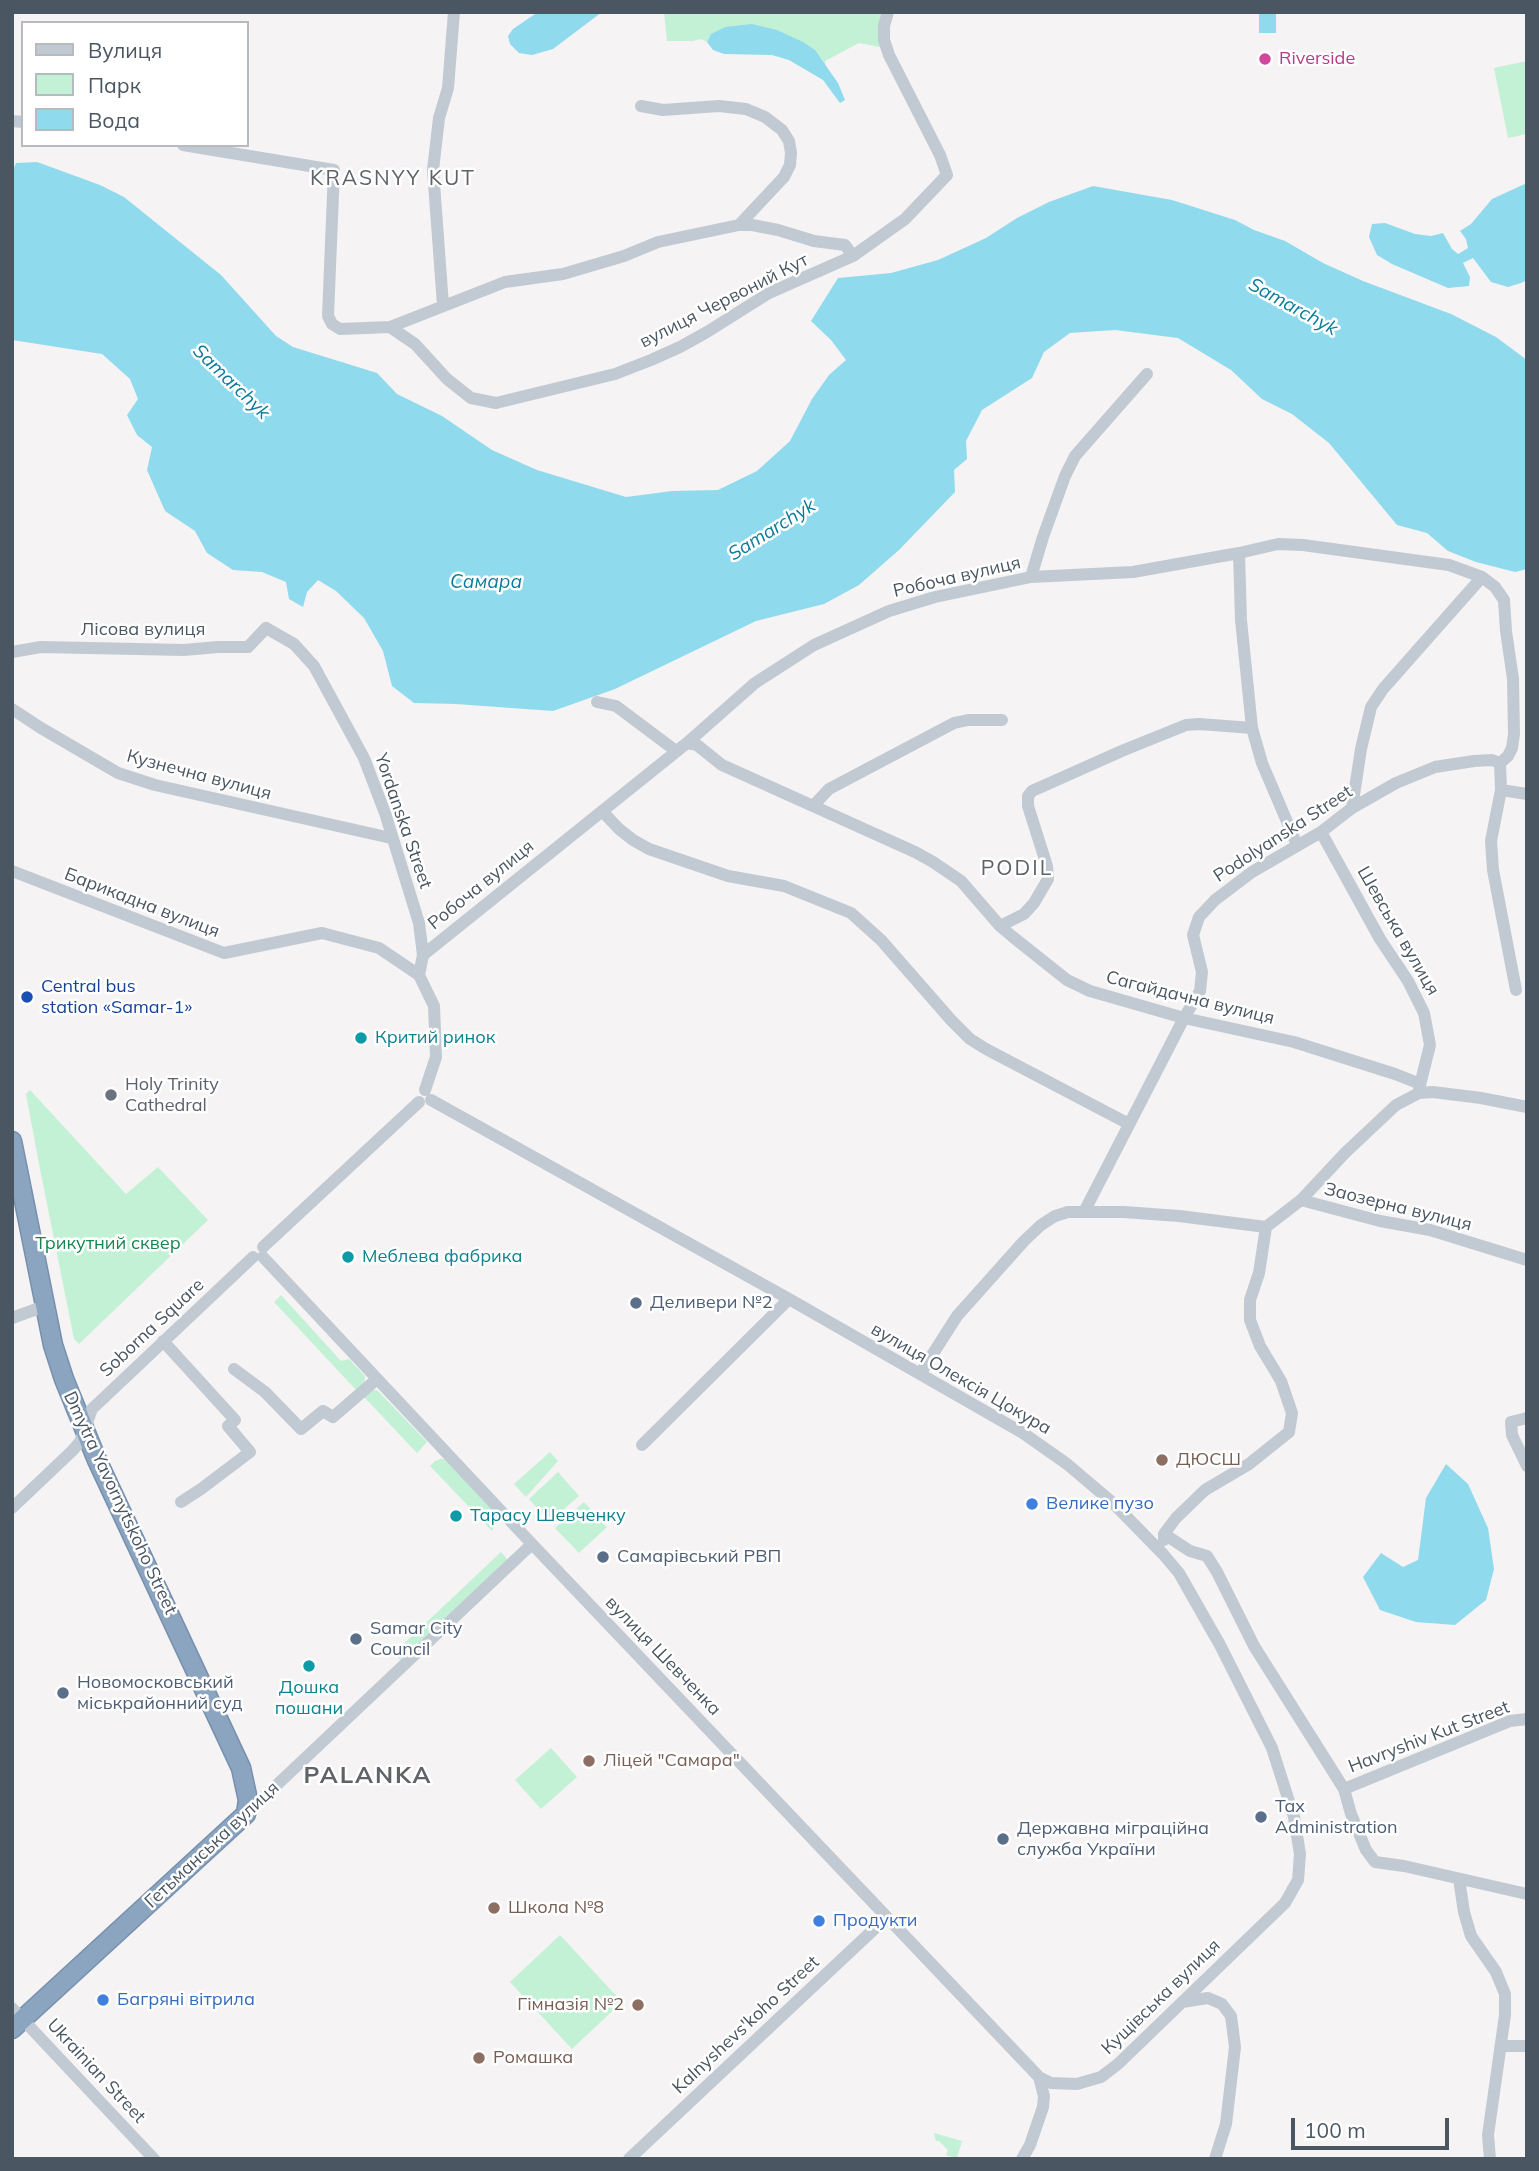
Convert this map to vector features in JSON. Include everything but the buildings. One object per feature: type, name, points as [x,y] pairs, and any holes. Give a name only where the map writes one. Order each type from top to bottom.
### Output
[{"type":"highway","name":"Dmytra Yavornytskoho Street","points":[[12,1141],[15,1173],[53,1345],[64,1379],[84,1430],[242,1768],[248,1800],[246,1814]]},
{"type":"highway","name":"Гетьманська вулиця","points":[[16,2019],[246,1814]]},
{"type":"street","points":[[443,305],[433,170],[439,118],[448,88],[454,12]]},
{"type":"street","name":"вулиця Червоний Кут","points":[[390,327],[415,344],[447,379],[471,398],[496,403],[615,374],[707,332],[769,293],[853,256],[905,219],[947,175],[940,155],[888,55],[884,40],[888,12]]},
{"type":"street","points":[[641,106],[663,110],[719,106],[746,109],[765,117],[782,130],[789,141],[790,165],[784,177],[739,225]]},
{"type":"street","name":"вулиця Червоний Кут","points":[[195,147],[334,170],[328,316],[332,324],[340,328],[390,327],[505,282],[563,274],[624,256],[658,242],[739,225],[778,230],[814,242],[845,245],[853,256]]},
{"type":"street","points":[[1031,577],[1042,537],[1075,456],[1147,374]]},
{"type":"street","name":"Робоча вулиця","points":[[423,954],[687,743],[755,683],[814,645],[901,607],[1031,577],[1133,572],[1278,544],[1449,565],[1482,577]]},
{"type":"street","points":[[1239,553],[1241,620],[1252,728],[1262,763],[1297,845]]},
{"type":"street","points":[[1352,808],[1361,749],[1371,708],[1383,689],[1482,577],[1495,587],[1504,600],[1513,679],[1514,734],[1512,748],[1508,756],[1500,762],[1501,790],[1491,841],[1493,870],[1516,990]]},
{"type":"street","name":"Лісова вулиця","points":[[12,652],[41,647],[184,650],[248,647],[267,628]]},
{"type":"street","name":"Yordanska Street","points":[[267,628],[294,644],[314,666],[364,758],[385,813],[419,923],[423,954],[419,975]]},
{"type":"street","points":[[597,702],[616,706],[676,751]]},
{"type":"street","name":"Кузнечна вулиця","points":[[12,709],[118,773],[155,785],[391,838]]},
{"type":"street","points":[[813,806],[829,789],[954,723],[968,720],[1002,720]]},
{"type":"street","points":[[1000,926],[1024,915],[1048,879],[1047,866],[1028,806],[1028,796],[1032,791],[1186,725],[1252,728]]},
{"type":"street","name":"Сагайдачна вулиця","points":[[687,743],[696,745],[722,765],[933,862],[961,881],[1000,926],[1067,980],[1090,991],[1184,1018],[1294,1042],[1395,1073],[1419,1088],[1433,1092],[1527,1107]]},
{"type":"street","name":"Podolyanska Street","points":[[1084,1212],[1200,991],[1202,972],[1193,935],[1199,917],[1215,900],[1252,872],[1321,832],[1352,808],[1396,783],[1435,767],[1474,761],[1500,762]]},
{"type":"street","points":[[1501,790],[1527,794]]},
{"type":"street","points":[[602,811],[626,835],[649,849],[728,876],[783,886],[851,913],[881,940],[970,1038],[1129,1124]]},
{"type":"street","name":"Шевська вулиця","points":[[1321,832],[1424,1013],[1430,1045],[1419,1088]]},
{"type":"street","name":"Барикадна вулиця","points":[[12,871],[224,953],[322,933],[379,948],[419,975]]},
{"type":"street","points":[[419,975],[434,1006],[436,1057],[425,1097]]},
{"type":"street","points":[[1163,1554],[1164,1534],[1176,1518],[1205,1490],[1249,1464],[1289,1432],[1292,1413],[1281,1381],[1260,1346],[1250,1320],[1250,1300],[1259,1273],[1266,1227],[1301,1200],[1345,1153],[1396,1105],[1419,1088]]},
{"type":"street","name":"Soborna Square","points":[[12,1508],[80,1442],[92,1409],[425,1097]]},
{"type":"street","name":"вулиця Олексія Цокура","points":[[425,1097],[789,1299],[1023,1433],[1113,1503],[1179,1573],[1196,1602],[1272,1748],[1294,1817],[1300,1853]]},
{"type":"street","name":"Заозерна вулиця","points":[[1301,1200],[1380,1221],[1430,1230],[1527,1260]]},
{"type":"street","points":[[920,1374],[957,1316],[1024,1241],[1055,1216],[1068,1212],[1084,1212],[1179,1216],[1266,1227]]},
{"type":"street","name":"вулиця Шевченка","points":[[260,1254],[1040,2077]]},
{"type":"street","points":[[642,1445],[789,1299]]},
{"type":"street","points":[[12,1318],[45,1307]]},
{"type":"street","points":[[163,1341],[235,1420],[228,1426],[250,1452],[180,1502]]},
{"type":"street","points":[[234,1369],[265,1392],[301,1429],[323,1411],[333,1417],[377,1379]]},
{"type":"street","points":[[1527,1418],[1511,1422],[1512,1435],[1527,1466]]},
{"type":"street","points":[[1164,1534],[1190,1551],[1208,1556],[1254,1646],[1344,1788],[1366,1850],[1375,1862],[1527,1894]]},
{"type":"street","name":"Гетьманська вулиця","points":[[246,1814],[532,1544]]},
{"type":"street","name":"Havryshiv Kut Street","points":[[1344,1788],[1510,1721],[1527,1719]]},
{"type":"street","name":"Кущівська вулиця","points":[[1040,2077],[1051,2083],[1090,2081],[1101,2077],[1118,2064],[1285,1903],[1298,1880],[1300,1853]]},
{"type":"street","points":[[1459,1879],[1471,1936],[1496,1972],[1505,1994],[1505,2015],[1488,2134],[1490,2159]]},
{"type":"street","name":"Kalnyshevsʹkoho Street","points":[[632,2155],[887,1917]]},
{"type":"street","points":[[1181,2003],[1208,1998],[1222,2004],[1231,2016],[1235,2047],[1227,2124],[1215,2159]]},
{"type":"street","name":"Ukrainian Street","points":[[16,2019],[154,2159]]},
{"type":"street","points":[[1501,2046],[1527,2046]]},
{"type":"street","points":[[1022,2159],[1030,2145],[1043,2107],[1040,2077]]},
{"type":"green space","points":[[664,12],[884,12],[879,31],[880,47],[859,43],[825,61],[826,72],[804,68],[789,60],[711,34],[707,42],[701,39],[667,41]]},
{"type":"green space","points":[[1527,61],[1527,134],[1508,138],[1494,68]]},
{"type":"green space","name":"Трикутний сквер","points":[[30,1090],[126,1194],[158,1167],[208,1220],[79,1344],[74,1339],[39,1164],[26,1094]]},
{"type":"green space","points":[[281,1295],[341,1361],[349,1359],[365,1376],[364,1385],[357,1391],[274,1302]]},
{"type":"green space","points":[[372,1389],[378,1391],[427,1442],[417,1453],[365,1398]]},
{"type":"green space","points":[[550,1452],[558,1461],[526,1497],[514,1484]]},
{"type":"green space","points":[[446,1459],[498,1514],[492,1531],[430,1466]]},
{"type":"green space","points":[[558,1472],[579,1496],[549,1522],[529,1499]]},
{"type":"green space","points":[[584,1502],[607,1527],[579,1553],[555,1528]]},
{"type":"green space","points":[[501,1552],[508,1560],[400,1660],[394,1653]]},
{"type":"green space","points":[[551,1748],[577,1777],[541,1809],[515,1780]]},
{"type":"green space","points":[[560,1935],[622,2002],[572,2049],[510,1982]]},
{"type":"green space","points":[[934,2133],[962,2141],[957,2158],[946,2155],[948,2150],[936,2141]]},
{"type":"water","points":[[538,12],[602,12],[553,49],[532,55],[519,53],[510,44],[508,36],[513,29]]},
{"type":"water","points":[[1259,12],[1276,12],[1276,33],[1259,33]]},
{"type":"water","points":[[752,24],[777,30],[815,50],[838,83],[845,100],[840,103],[823,80],[789,60],[772,55],[724,54],[713,50],[707,42],[711,34],[725,27]]},
{"type":"water","name":"Самара","points":[[37,162],[100,185],[124,197],[221,275],[276,336],[293,347],[377,373],[397,394],[442,416],[492,450],[537,470],[626,497],[672,491],[718,490],[757,471],[790,441],[812,399],[829,375],[846,360],[831,340],[811,321],[838,278],[891,273],[938,260],[986,238],[1049,202],[1093,186],[1172,200],[1235,220],[1285,241],[1323,263],[1363,281],[1451,314],[1496,337],[1527,360],[1527,569],[1515,572],[1476,562],[1448,551],[1427,533],[1397,525],[1329,443],[1292,414],[1262,399],[1231,370],[1178,338],[1115,330],[1070,333],[1044,352],[1032,378],[982,410],[966,441],[967,459],[954,470],[955,492],[899,550],[859,585],[824,604],[756,621],[615,689],[553,711],[414,703],[392,686],[383,651],[364,618],[336,591],[318,580],[307,592],[303,607],[289,599],[286,582],[262,572],[233,570],[207,553],[195,531],[165,511],[147,470],[152,447],[137,435],[127,415],[138,399],[130,379],[102,354],[12,340],[12,172],[16,163]]},
{"type":"water","points":[[1527,183],[1527,280],[1521,283],[1508,287],[1491,282],[1473,258],[1463,263],[1470,277],[1469,286],[1448,288],[1377,255],[1369,237],[1372,224],[1385,223],[1415,234],[1431,236],[1443,233],[1458,254],[1468,248],[1460,231],[1471,224],[1492,199]]},
{"type":"water","points":[[1446,1464],[1468,1484],[1488,1528],[1494,1569],[1486,1600],[1455,1625],[1416,1622],[1380,1610],[1363,1577],[1381,1553],[1403,1567],[1418,1560],[1426,1498]]},
{"type":"place","name":"Riverside","points":[[1265,59]]},
{"type":"place","name":"Central bus station «Samar-1»","points":[[27,997]]},
{"type":"place","name":"Критий ринок","points":[[361,1038]]},
{"type":"place","name":"Holy Trinity Cathedral","points":[[111,1095]]},
{"type":"place","name":"Меблева фабрика","points":[[348,1257]]},
{"type":"place","name":"Деливери №2","points":[[636,1303]]},
{"type":"place","name":"ДЮСШ","points":[[1162,1460]]},
{"type":"place","name":"Велике пузо","points":[[1032,1504]]},
{"type":"place","name":"Тарасу Шевченку","points":[[456,1516]]},
{"type":"place","name":"Самарівський РВП","points":[[603,1557]]},
{"type":"place","name":"Samar City Council","points":[[356,1639]]},
{"type":"place","name":"Дошка пошани","points":[[309,1666]]},
{"type":"place","name":"Новомосковський міськрайонний суд","points":[[63,1693]]},
{"type":"place","name":"Ліцей \"Самара\"","points":[[589,1761]]},
{"type":"place","name":"Tax Administration","points":[[1261,1817]]},
{"type":"place","name":"Державна міграційна служба України","points":[[1003,1839]]},
{"type":"place","name":"Школа №8","points":[[494,1908]]},
{"type":"place","name":"Продукти","points":[[819,1921]]},
{"type":"place","name":"Багряні вітрила","points":[[103,2000]]},
{"type":"place","name":"Гімназія №2","points":[[638,2005]]},
{"type":"place","name":"Ромашка","points":[[479,2058]]},
{"type":"district","name":"KRASNYY KUT","points":[[393,179]]},
{"type":"district","name":"PODIL","points":[[1017,869]]},
{"type":"district","name":"PALANKA","points":[[368,1776]]},
{"type":"water label","name":"Samarchyk","points":[[1293,307]]},
{"type":"water label","name":"Samarchyk","points":[[231,382]]},
{"type":"water label","name":"Samarchyk","points":[[772,530]]}]
